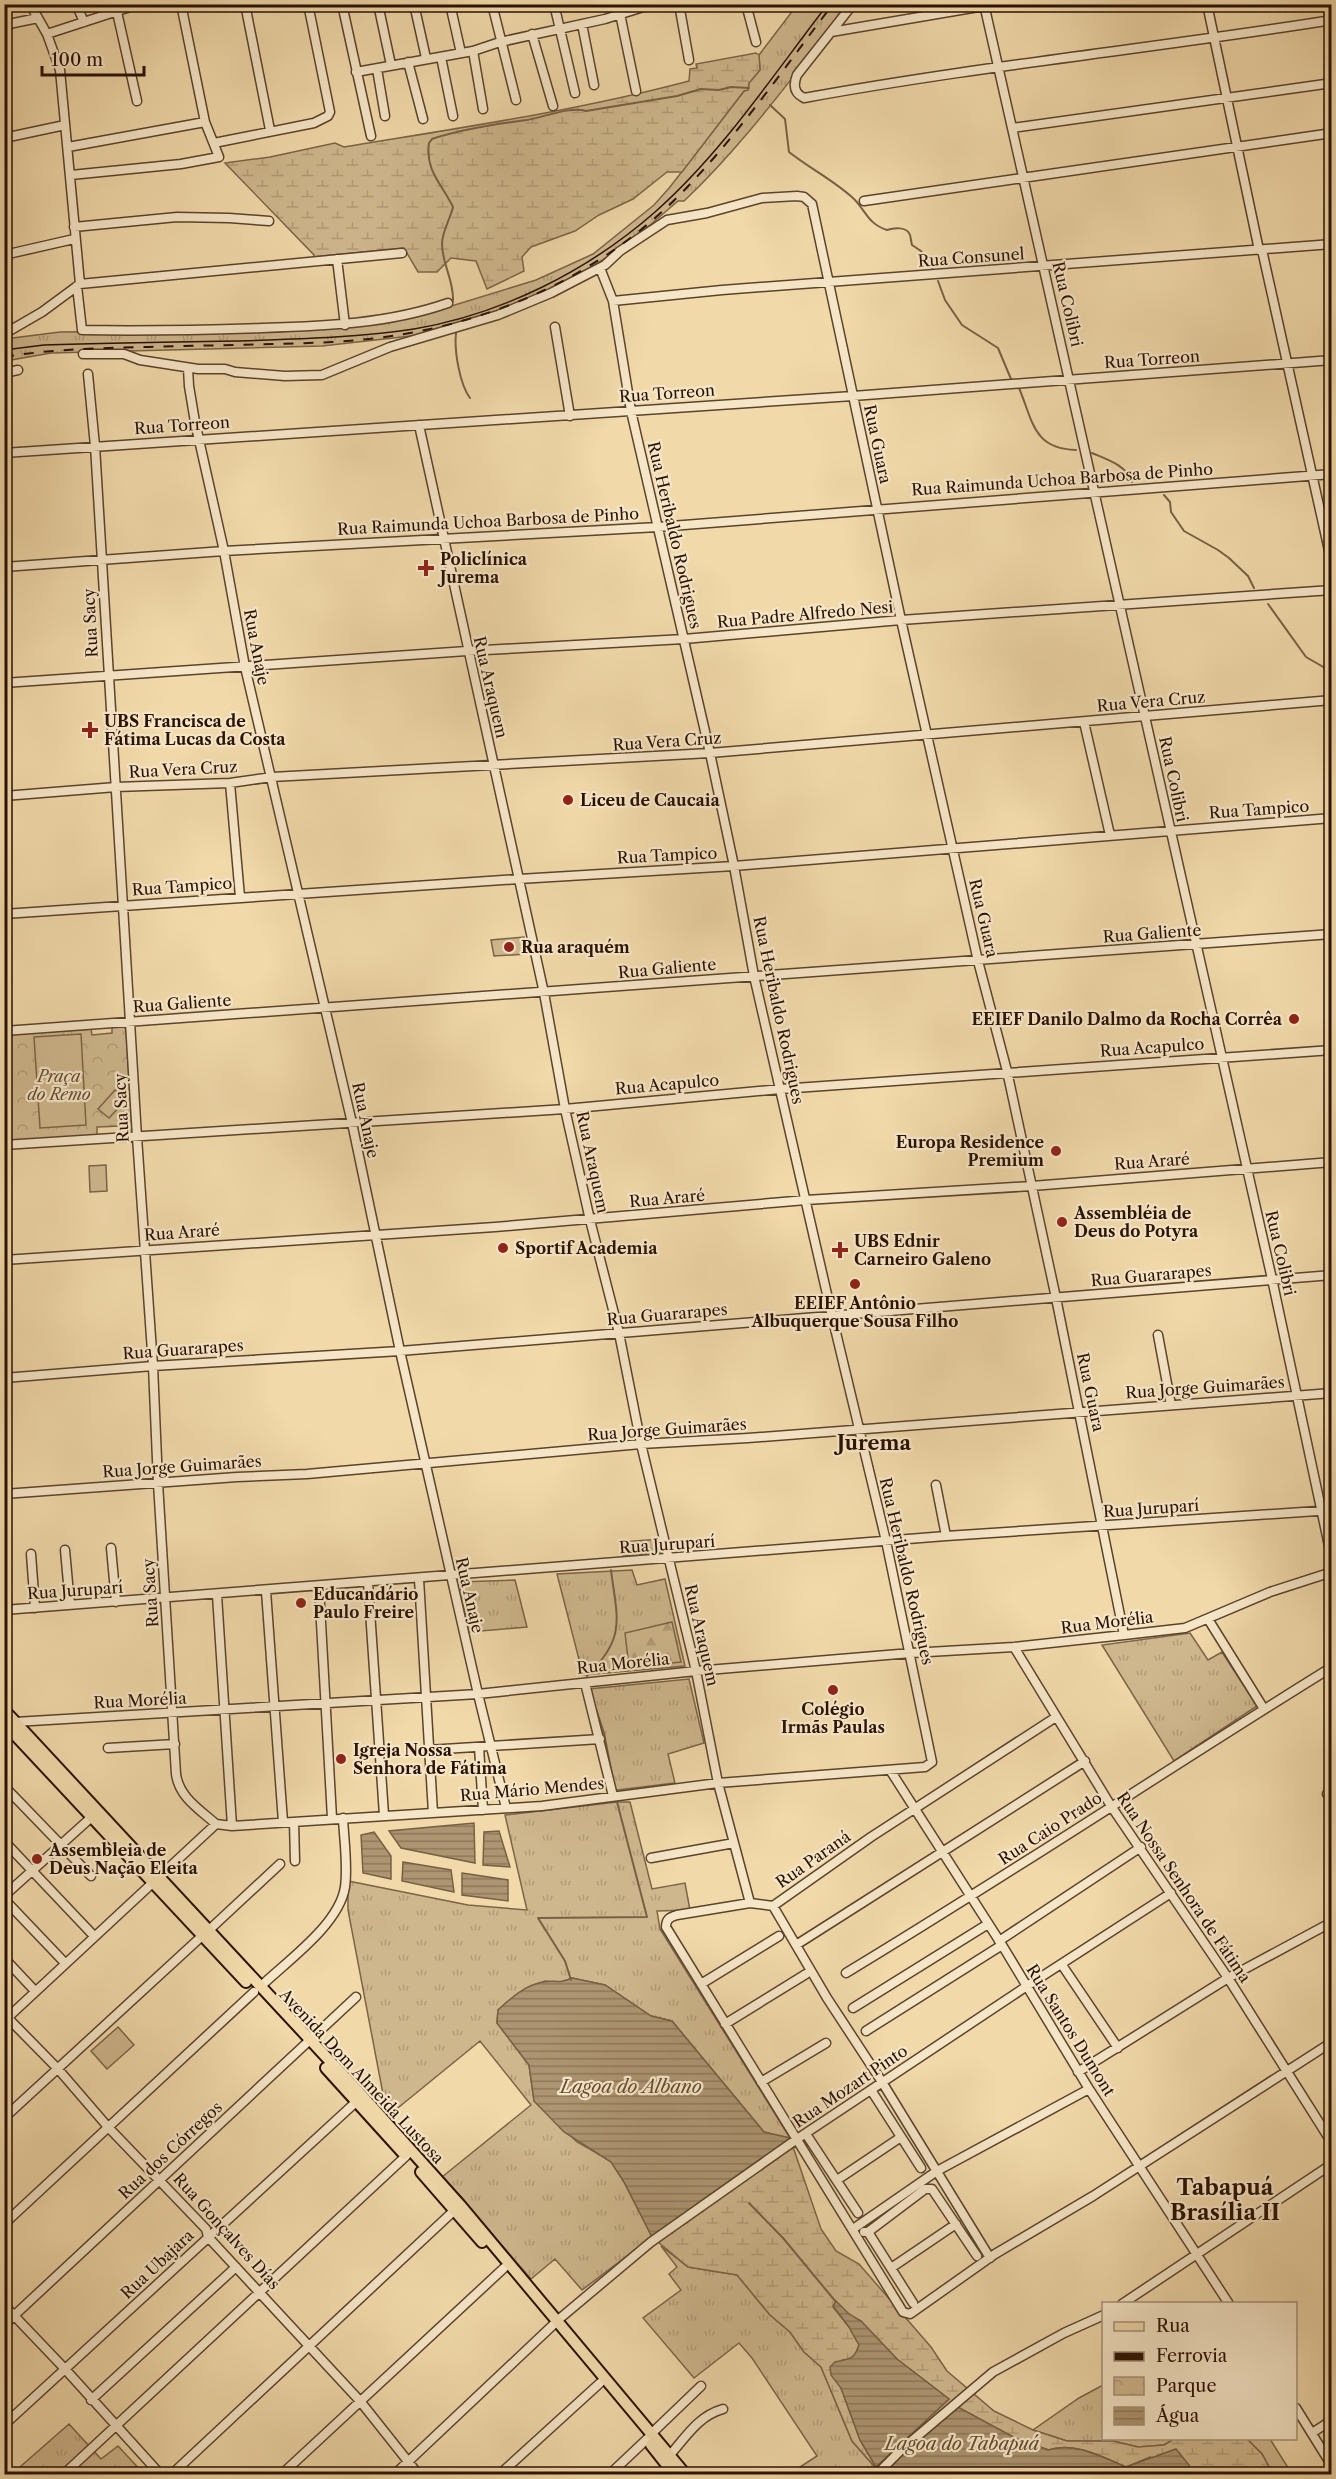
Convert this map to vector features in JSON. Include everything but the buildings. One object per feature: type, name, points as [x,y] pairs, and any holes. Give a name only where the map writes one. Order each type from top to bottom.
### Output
[{"type":"main road","name":"Avenida Dom Almeida Lustosa","points":[[4,1710],[10,1723],[24,1739],[337,2074],[457,2208],[649,2437],[674,2475]]},
{"type":"main road","name":"Avenida Dom Almeida Lustosa","points":[[337,2074],[356,2102],[457,2208],[504,2268],[537,2301]]},
{"type":"main road","name":"Avenida Dom Almeida Lustosa","points":[[555,2323],[600,2383],[685,2475]]},
{"type":"street","points":[[30,4],[47,34],[60,70],[71,175],[82,330],[194,330],[345,325],[418,312],[448,303]]},
{"type":"street","points":[[76,4],[84,22]]},
{"type":"street","points":[[47,34],[139,4]]},
{"type":"street","points":[[71,175],[216,159],[219,153],[206,122],[181,4]]},
{"type":"street","points":[[245,4],[270,130]]},
{"type":"street","points":[[214,143],[270,130],[315,123],[325,119],[330,112],[308,4]]},
{"type":"street","points":[[342,4],[371,136]]},
{"type":"street","points":[[378,4],[391,65]]},
{"type":"street","points":[[414,4],[426,58]]},
{"type":"street","points":[[450,4],[460,53]]},
{"type":"street","points":[[492,4],[516,100]]},
{"type":"street","points":[[554,4],[575,93]]},
{"type":"street","points":[[618,4],[636,91]]},
{"type":"street","points":[[356,72],[472,51],[653,4]]},
{"type":"street","points":[[679,4],[689,60]]},
{"type":"street","points":[[746,4],[756,42]]},
{"type":"street","points":[[853,4],[797,75],[795,88],[798,95],[804,98],[903,80],[1213,39],[1332,20]]},
{"type":"street","points":[[831,32],[996,4]]},
{"type":"street","points":[[1207,4],[1260,250],[1288,364],[1332,564]]},
{"type":"street","name":"Rua Colibri","points":[[985,5],[1298,1395],[1320,1511],[1332,1560]]},
{"type":"street","points":[[117,12],[136,101]]},
{"type":"street","points":[[4,25],[38,18]]},
{"type":"street","points":[[582,24],[594,85]]},
{"type":"street","points":[[532,34],[553,106]]},
{"type":"street","points":[[472,51],[483,109]]},
{"type":"street","points":[[441,57],[453,116]]},
{"type":"street","points":[[408,62],[423,119]]},
{"type":"street","points":[[377,69],[385,116]]},
{"type":"street","points":[[1012,128],[1332,83]]},
{"type":"street","points":[[68,147],[206,122]]},
{"type":"street","points":[[4,138],[65,125]]},
{"type":"street","points":[[864,201],[1332,133]]},
{"type":"street","name":"Rua Guara","points":[[600,268],[620,251],[667,220],[707,213],[751,200],[785,195],[804,197],[814,207],[901,620],[978,961],[1032,1186],[1080,1411],[1124,1635]]},
{"type":"street","points":[[74,227],[177,217],[269,221]]},
{"type":"street","points":[[4,255],[75,239]]},
{"type":"street","name":"Rua Consunel","points":[[613,301],[722,290],[1332,244]]},
{"type":"street","points":[[4,334],[42,312],[79,285],[402,253]]},
{"type":"street","points":[[337,259],[345,325]]},
{"type":"street","points":[[83,354],[124,354],[140,360],[189,368],[225,369],[285,376],[322,375],[390,347],[498,315],[551,293],[600,268]]},
{"type":"street","name":"Rua Heribaldo Rodrigues","points":[[600,268],[613,301],[631,411],[710,753],[754,976],[886,1541],[933,1759]]},
{"type":"street","points":[[555,327],[570,416]]},
{"type":"street","name":"Rua Torreon","points":[[4,453],[198,438],[570,416],[1332,360]]},
{"type":"street","name":"Rua Anaje","points":[[189,368],[189,386],[198,438],[224,551],[245,667],[297,894],[326,1008],[425,1464],[477,1694],[506,1808]]},
{"type":"street","points":[[4,373],[18,370]]},
{"type":"street","name":"Rua Sacy","points":[[88,375],[95,446],[178,1787],[216,1824]]},
{"type":"street","name":"Rua Araquem","points":[[419,425],[544,993],[590,1220],[619,1333],[641,1444],[696,1671],[718,1783],[750,1903]]},
{"type":"street","name":"Rua Raimunda Uchoa Barbosa de Pinho","points":[[4,567],[224,551],[658,527],[1332,474]]},
{"type":"street","name":"Rua Padre Alfredo Nesi","points":[[4,682],[684,639],[901,620],[1332,590]]},
{"type":"street","name":"Rua Vera Cruz","points":[[4,796],[116,787],[230,783],[272,777],[710,753],[1332,700]]},
{"type":"street","points":[[1084,722],[1110,835]]},
{"type":"street","points":[[230,783],[240,897]]},
{"type":"street","name":"Rua Tampico","points":[[4,914],[734,866],[1332,818]]},
{"type":"street","name":"Rua Galiente","points":[[4,1031],[1332,934]]},
{"type":"street","name":"Rua Acapulco","points":[[4,1145],[566,1109],[1006,1071],[1332,1050]]},
{"type":"street","name":"Rua Araré","points":[[4,1260],[590,1220],[806,1200],[1032,1186],[1332,1162]]},
{"type":"street","name":"Rua Guararapes","points":[[4,1378],[153,1366],[400,1351],[1332,1275]]},
{"type":"street","points":[[1158,1335],[1171,1405]]},
{"type":"street","name":"Rua Jorge Guimarães","points":[[4,1494],[425,1464],[641,1444],[748,1438],[1332,1393]]},
{"type":"street","points":[[936,1485],[946,1536]]},
{"type":"street","name":"Rua Juruparí","points":[[4,1610],[946,1536],[1332,1510]]},
{"type":"street","points":[[111,1548],[116,1602]]},
{"type":"street","points":[[65,1550],[70,1605]]},
{"type":"street","points":[[31,1554],[35,1608]]},
{"type":"street","name":"Rua Morélia","points":[[10,1723],[477,1694],[696,1671],[1014,1647],[1124,1635],[1185,1628],[1270,1593],[1332,1572]]},
{"type":"street","points":[[418,1579],[433,1813]]},
{"type":"street","points":[[368,1582],[384,1815]]},
{"type":"street","points":[[319,1587],[332,1818]]},
{"type":"street","points":[[267,1591],[284,1822]]},
{"type":"street","points":[[217,1595],[232,1826]]},
{"type":"street","points":[[1208,1619],[1264,1709]]},
{"type":"street","name":"Rua Nossa Senhora de Fátima","points":[[1014,1647],[1111,1806],[1228,1978],[1332,2143]]},
{"type":"street","name":"Rua Caio Prado","points":[[846,1973],[972,1897],[1111,1806],[1332,1667]]},
{"type":"street","points":[[585,1683],[614,1796]]},
{"type":"street","name":"Rua Paraná","points":[[990,2258],[906,2314],[666,1927],[668,1919],[677,1915],[750,1903],[773,1906],[915,1808],[1056,1717]]},
{"type":"street","points":[[428,1750],[600,1739]]},
{"type":"street","points":[[108,1748],[175,1744]]},
{"type":"street","points":[[479,1747],[483,1810]]},
{"type":"street","name":"Rua Mário Mendes","points":[[216,1824],[232,1826],[506,1808],[718,1783],[925,1767],[933,1759]]},
{"type":"street","points":[[796,1945],[1085,1761]]},
{"type":"street","name":"Rua Santos Dumont","points":[[890,1770],[972,1897],[1078,2072],[1228,2302]]},
{"type":"street","points":[[4,1786],[91,1876]]},
{"type":"street","points":[[65,1963],[4,1898],[94,1815]]},
{"type":"street","points":[[4,2224],[329,1922],[345,1889],[343,1818]]},
{"type":"street","points":[[294,1822],[295,1861]]},
{"type":"street","points":[[6,2018],[216,1824]]},
{"type":"street","points":[[4,1841],[94,1936]]},
{"type":"street","points":[[651,1858],[734,1844]]},
{"type":"street","points":[[866,2031],[1141,1847]]},
{"type":"street","points":[[4,2118],[280,1864]]},
{"type":"street","name":"Rua Mozart Pinto","points":[[395,2475],[555,2323],[651,2242],[797,2139],[1171,1893]]},
{"type":"street","points":[[773,1906],[826,1998],[882,2082],[990,2258],[1093,2196],[1332,2042]]},
{"type":"street","points":[[1078,2072],[1228,1978],[1332,1922]]},
{"type":"street","points":[[853,2008],[988,1924]]},
{"type":"street","points":[[701,1984],[779,1936]]},
{"type":"street","points":[[4,1958],[35,1991]]},
{"type":"street","points":[[1062,1965],[1118,2048]]},
{"type":"street","points":[[725,2024],[806,1974]]},
{"type":"street","name":"Rua dos Córregos","points":[[4,2325],[356,1997]]},
{"type":"street","name":"Rua Gonçalves Días","points":[[6,2018],[58,2069],[108,2127],[206,2229],[208,2237],[310,2345],[360,2402],[417,2475]]},
{"type":"street","points":[[761,2082],[826,2043]]},
{"type":"street","points":[[854,2230],[937,2171],[1089,2089]]},
{"type":"street","points":[[871,2090],[921,2168]]},
{"type":"street","name":"Rua Ubajara","points":[[4,2425],[356,2102]]},
{"type":"street","points":[[806,2133],[858,2213]]},
{"type":"street","points":[[837,2180],[901,2137]]},
{"type":"street","points":[[64,2475],[406,2156]]},
{"type":"street","points":[[1125,2302],[1332,2164]]},
{"type":"street","points":[[854,2230],[868,2232],[929,2188],[932,2189],[977,2256]]},
{"type":"street","points":[[172,2475],[457,2208]]},
{"type":"street","points":[[891,2268],[956,2224]]},
{"type":"street","points":[[868,2232],[913,2303]]},
{"type":"street","points":[[91,2400],[236,2266]]},
{"type":"street","points":[[282,2475],[504,2268]]},
{"type":"street","points":[[4,2305],[160,2475]]},
{"type":"street","points":[[877,2475],[901,2450],[993,2372],[1064,2333],[1102,2316]]},
{"type":"street","points":[[500,2475],[600,2383]]},
{"type":"street","points":[[610,2475],[701,2386]]},
{"type":"street","points":[[669,2456],[700,2420],[710,2413],[723,2409]]},
{"type":"street","points":[[1297,2410],[1332,2466]]},
{"type":"street","points":[[1312,2433],[1332,2420]]},
{"type":"green space","points":[[797,5],[850,5],[749,131],[684,201],[678,201],[635,238],[577,277],[527,302],[420,335],[322,346],[51,353],[5,361],[5,339],[60,332],[274,330],[445,308],[536,280],[593,254],[654,205],[744,91],[748,90],[749,83],[760,70],[759,55]]},
{"type":"green space","points":[[756,53],[759,55],[760,70],[749,83],[748,90],[744,91],[682,172],[667,172],[633,199],[599,215],[575,231],[531,247],[522,257],[524,271],[487,289],[476,261],[451,258],[437,272],[418,272],[404,248],[313,257],[314,255],[225,163],[270,157],[335,143],[344,147],[604,101],[689,81],[690,69],[697,68],[696,64]]},
{"type":"green space","name":"Rua araquém","points":[[524,937],[527,954],[494,956],[491,940]]},
{"type":"green space","name":"Praça do Remo","points":[[122,1026],[126,1029],[132,1129],[129,1134],[122,1134],[121,1126],[97,1127],[97,1136],[5,1142],[5,1035],[91,1029],[92,1035],[112,1033],[112,1027]]},
{"type":"green space","points":[[81,1034],[86,1125],[40,1128],[34,1037]]},
{"type":"green space","points":[[115,1090],[126,1100],[109,1118],[98,1109]]},
{"type":"green space","points":[[106,1165],[107,1191],[90,1192],[89,1166]]},
{"type":"green space","points":[[660,1539],[663,1552],[623,1556],[623,1542]]},
{"type":"green space","points":[[632,1570],[637,1585],[665,1579],[685,1666],[583,1675],[557,1574]]},
{"type":"green space","points":[[515,1580],[527,1627],[469,1632],[459,1582]]},
{"type":"green space","points":[[672,1622],[681,1662],[629,1667],[625,1633]]},
{"type":"green space","points":[[1190,1633],[1208,1660],[1222,1652],[1257,1706],[1174,1761],[1102,1645]]},
{"type":"green space","points":[[689,1679],[704,1743],[668,1754],[675,1783],[609,1791],[589,1689]]},
{"type":"green space","points":[[630,1802],[652,1889],[685,1883],[690,1910],[657,1911],[660,1929],[790,2138],[764,2132],[672,2021],[651,2016],[605,1985],[572,1978],[560,1983],[545,1981],[527,1988],[498,2010],[497,2023],[529,2065],[534,2101],[577,2142],[611,2161],[652,2237],[582,2290],[555,2259],[531,2279],[442,2177],[531,2105],[480,2041],[388,2116],[376,2102],[383,2094],[348,1910],[348,1881],[468,1905],[527,1910],[505,1815]]},
{"type":"green space","points":[[118,2027],[134,2045],[107,2069],[91,2051]]},
{"type":"green space","points":[[790,2138],[821,2229],[836,2251],[859,2264],[931,2347],[947,2371],[994,2411],[1033,2430],[1067,2441],[1113,2441],[1138,2447],[1164,2445],[1172,2440],[1248,2440],[1262,2454],[1273,2474],[1191,2474],[1189,2465],[1150,2457],[1126,2467],[1078,2449],[1068,2447],[1049,2450],[1017,2439],[960,2410],[920,2439],[881,2474],[852,2441],[821,2367],[804,2352],[790,2332],[770,2315],[737,2275],[688,2267],[652,2237]],"holes":[[[833,2307],[861,2321],[897,2359],[949,2399],[876,2467],[860,2440],[841,2388],[843,2360],[854,2356],[859,2345],[849,2327]]]},
{"type":"green space","points":[[661,2246],[688,2267],[737,2275],[770,2315],[790,2332],[804,2352],[821,2367],[852,2441],[881,2474],[805,2474],[800,2467],[817,2456],[752,2358],[739,2343],[694,2378],[643,2318],[681,2290],[669,2274],[677,2267]]},
{"type":"green space","points":[[1102,2386],[1102,2440],[1172,2440],[1164,2445],[1138,2447],[1113,2441],[1067,2441],[1033,2430],[1079,2398]]},
{"type":"green space","points":[[69,2424],[101,2459],[118,2446],[144,2474],[12,2474]]},
{"type":"green space","points":[[1248,2440],[1271,2440],[1292,2474],[1273,2474],[1262,2454]]},
{"type":"water","points":[[474,1823],[475,1863],[401,1848],[389,1831]]},
{"type":"water","points":[[499,1831],[510,1867],[483,1865],[484,1832]]},
{"type":"water","points":[[374,1832],[391,1856],[391,1879],[363,1873],[361,1835]]},
{"type":"water","points":[[403,1862],[451,1870],[454,1892],[402,1881]]},
{"type":"water","points":[[462,1873],[508,1880],[508,1901],[462,1895]]},
{"type":"water","name":"Lagoa do Albano","points":[[572,1978],[605,1985],[651,2016],[672,2021],[764,2132],[790,2138],[652,2237],[624,2182],[611,2162],[564,2132],[534,2101],[529,2065],[497,2023],[498,2010],[524,1989],[543,1982]]},
{"type":"water","name":"Lagoa do Tabapuá","points":[[836,2301],[849,2314],[861,2321],[897,2359],[949,2399],[876,2467],[860,2440],[841,2388],[831,2375],[830,2367],[835,2362],[853,2356],[859,2345],[833,2306]]},
{"type":"water","name":"Lagoa do Tabapuá","points":[[956,2406],[1017,2439],[1048,2450],[1067,2447],[1077,2449],[1126,2467],[1176,2449],[1189,2465],[1191,2474],[881,2473]]},
{"type":"waterway","points":[[453,301],[452,286],[442,244],[453,207],[432,169],[428,153],[432,139],[565,111],[586,111],[677,96],[701,89],[749,88]]},
{"type":"waterway","points":[[770,105],[785,119],[789,152],[847,192],[876,224],[887,230],[896,228],[906,230],[910,235],[912,245],[921,251],[933,269]]},
{"type":"waterway","points":[[938,281],[945,300],[962,325],[998,348],[1011,379]]},
{"type":"waterway","points":[[456,333],[458,367],[463,385],[470,398]]},
{"type":"waterway","points":[[1019,388],[1032,422],[1043,439],[1051,445],[1076,450]]},
{"type":"waterway","points":[[1092,453],[1121,467],[1132,482]]},
{"type":"waterway","points":[[1164,495],[1170,502],[1171,512],[1184,531],[1229,558],[1248,576],[1254,588]]},
{"type":"waterway","points":[[1268,604],[1306,657],[1332,672]]},
{"type":"waterway","points":[[587,1676],[600,1662],[614,1638],[617,1615],[611,1570]]},
{"type":"waterway","points":[[596,1709],[604,1733],[614,1785]]},
{"type":"waterway","points":[[571,1980],[565,1961],[538,1918],[647,1917],[617,1802]]},
{"type":"waterway","points":[[749,2203],[783,2238],[836,2302]]},
{"type":"tram line","points":[[4,350],[44,345],[325,338],[370,334],[414,329],[447,322],[511,301],[573,271],[629,233],[655,212],[703,165],[725,139],[828,4]]},
{"type":"railway","points":[[4,357],[76,349],[309,343],[383,337],[432,328],[481,315],[528,298],[573,276],[615,249],[655,218],[692,182],[730,139],[833,4]]},
{"type":"place","name":"Policlínica Jurema","points":[[426,568]]},
{"type":"place","name":"UBS Francisca de Fátima Lucas da Costa","points":[[90,730]]},
{"type":"place","name":"Liceu de Caucaia","points":[[568,800]]},
{"type":"place","name":"Rua araquém","points":[[509,947]]},
{"type":"place","name":"EEIEF Danilo Dalmo da Rocha Corrêa","points":[[1294,1019]]},
{"type":"place","name":"Europa Residence Premium","points":[[1056,1151]]},
{"type":"place","name":"Assembléia de Deus do Potyra","points":[[1062,1222]]},
{"type":"place","name":"Sportif Academia","points":[[503,1248]]},
{"type":"place","name":"UBS Ednir Carneiro Galeno","points":[[840,1250]]},
{"type":"place","name":"EEIEF Antônio Albuquerque Sousa Filho","points":[[855,1284]]},
{"type":"place","name":"Educandário Paulo Freire","points":[[301,1603]]},
{"type":"place","name":"Colégio Irmãs Paulas","points":[[833,1690]]},
{"type":"place","name":"Igreja Nossa Senhora de Fátima","points":[[341,1759]]},
{"type":"place","name":"Assembleia de Deus Nação Eleita","points":[[37,1859]]},
{"type":"district","name":"Jurema","points":[[874,1443]]},
{"type":"district","name":"Tabapuá Brasília II","points":[[1225,2200]]}]
